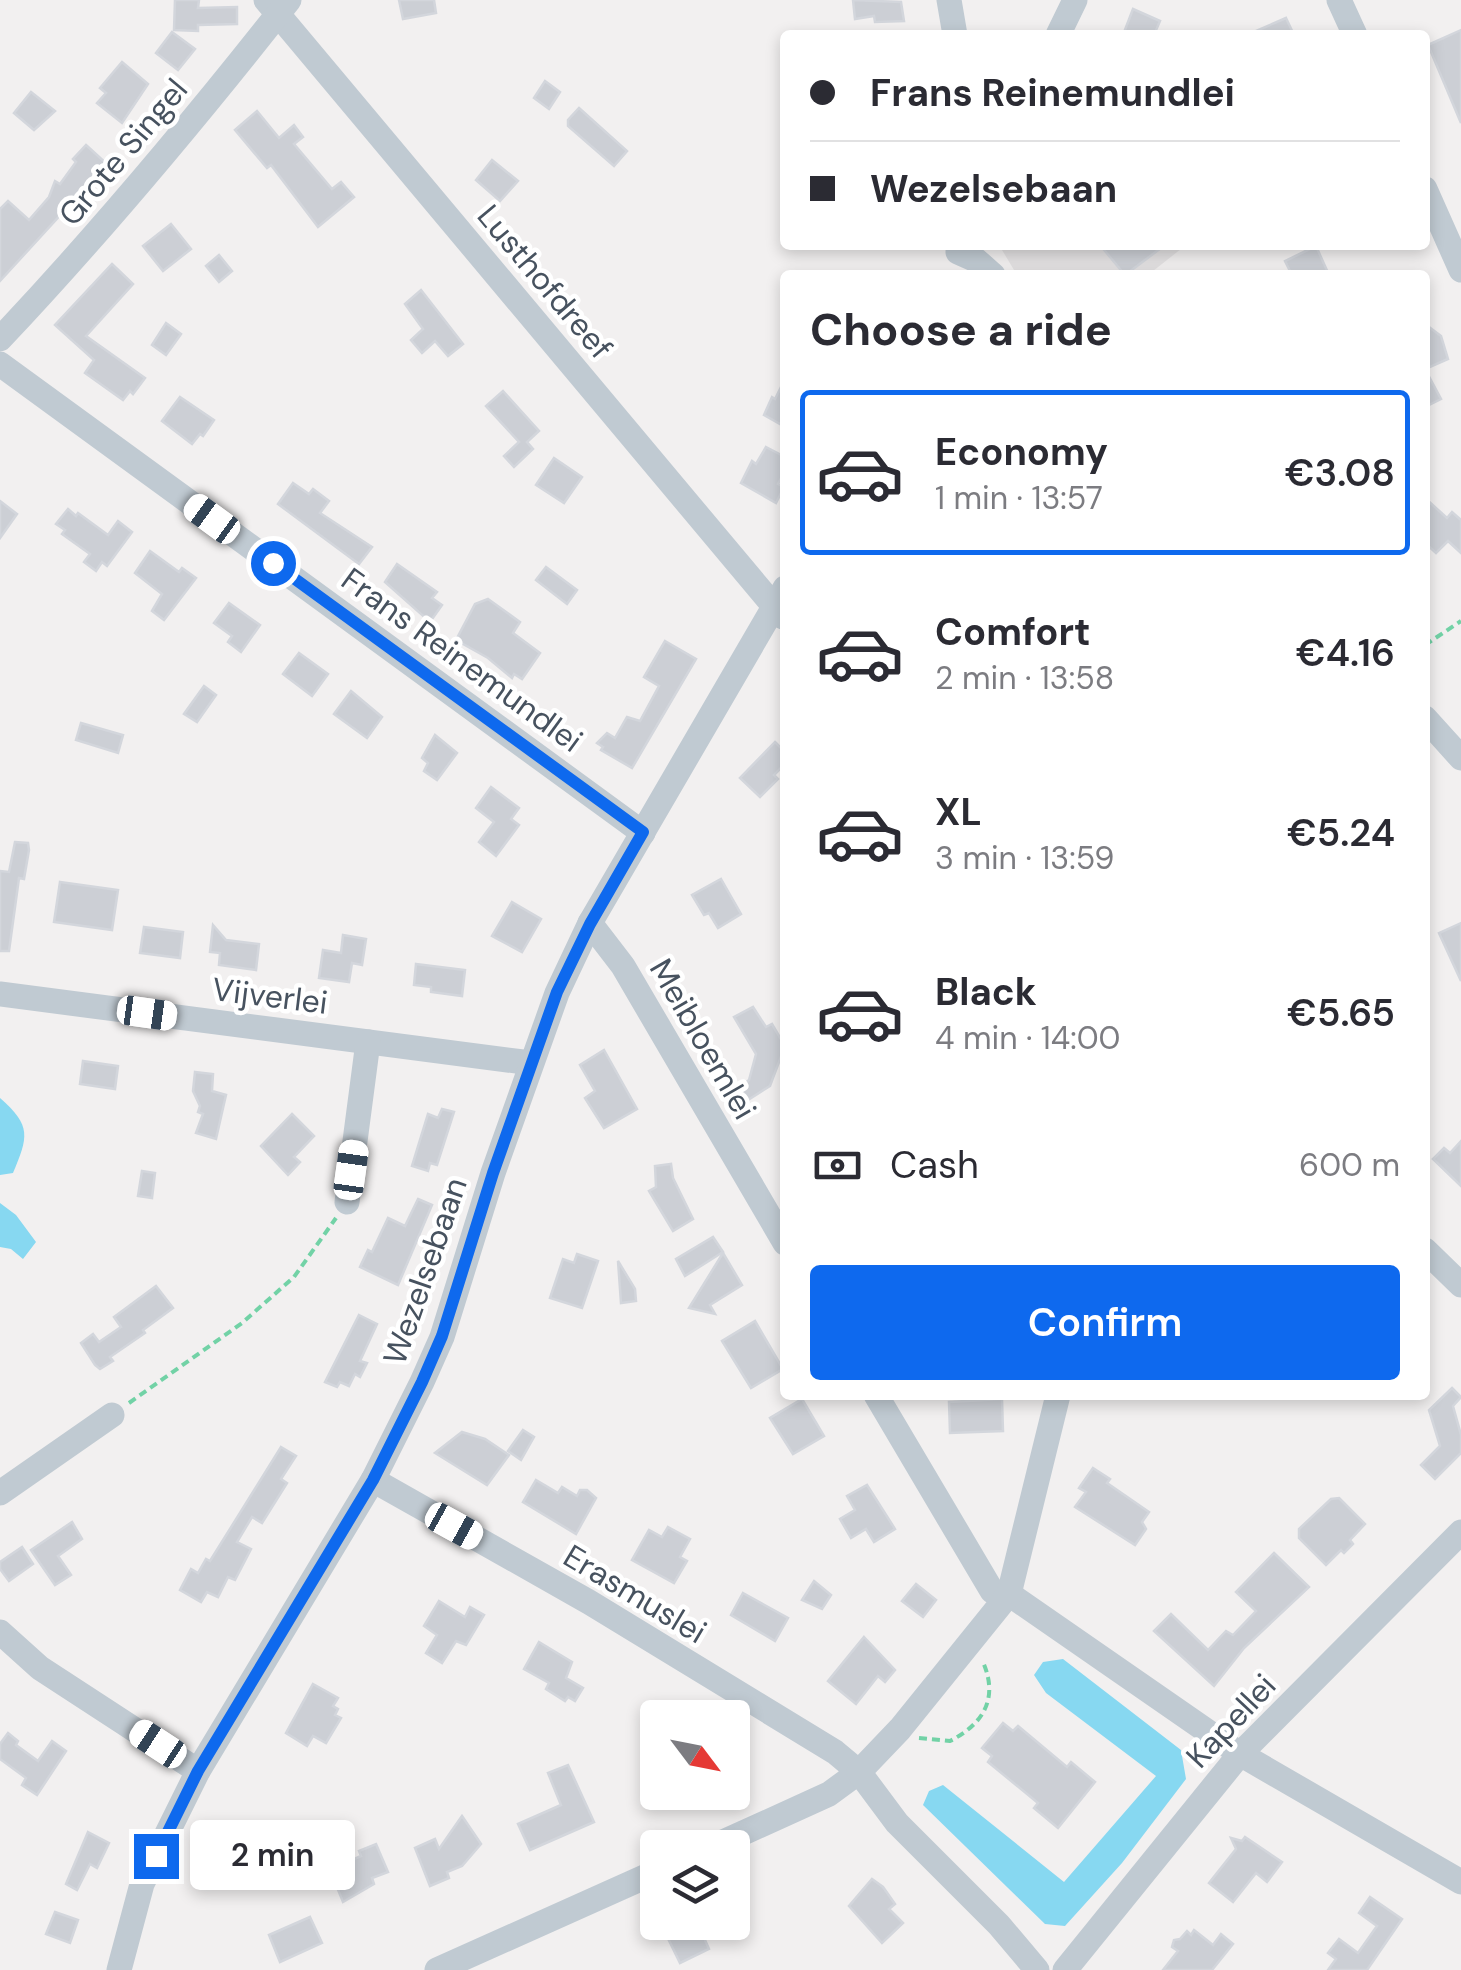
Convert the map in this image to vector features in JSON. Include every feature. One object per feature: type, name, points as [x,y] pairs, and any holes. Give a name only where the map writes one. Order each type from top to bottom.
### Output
[{"type":"street","points":[[950,0],[954,30]]},
{"type":"street","points":[[1060,30],[1075,0]]},
{"type":"street","points":[[1339,0],[1353,30]]},
{"type":"street","name":"Grote Singel","points":[[0,339],[121,206],[277,5]]},
{"type":"street","name":"Lusthofdreef","points":[[277,5],[780,603]]},
{"type":"street","points":[[1430,200],[1461,270]]},
{"type":"street","points":[[955,257],[976,260],[987,270]]},
{"type":"street","name":"Frans Reinemundlei","points":[[0,364],[643,832]]},
{"type":"street","name":"Wezelsebaan","points":[[119,1970],[142,1884],[198,1771],[373,1480],[442,1336],[531,1064],[557,992],[590,924],[780,608]]},
{"type":"street","points":[[1430,724],[1461,758]]},
{"type":"street","name":"Meibloemlei","points":[[590,924],[623,966],[780,1234]]},
{"type":"street","name":"Vijverlei","points":[[0,994],[531,1064]]},
{"type":"street","points":[[347,1202],[368,1042]]},
{"type":"street","points":[[1430,1255],[1461,1285]]},
{"type":"street","points":[[879,1400],[992,1590],[1010,1594],[1240,1754],[1461,1882]]},
{"type":"street","points":[[749,1830],[828,1794],[859,1772],[900,1729],[1010,1594],[1057,1400]]},
{"type":"street","points":[[0,1493],[112,1415]]},
{"type":"street","name":"Erasmuslei","points":[[373,1480],[589,1602],[836,1752],[859,1772],[897,1823],[1000,1925],[1037,1970]]},
{"type":"street","name":"Kapellei","points":[[1065,1970],[1240,1754],[1461,1532]]},
{"type":"street","points":[[0,1632],[40,1668],[198,1771]]},
{"type":"street","points":[[438,1970],[640,1879]]},
{"type":"path","points":[[1430,642],[1461,621]]},
{"type":"path","points":[[112,1415],[242,1323],[294,1278],[347,1202]]},
{"type":"path","points":[[900,1729],[932,1742],[950,1741],[979,1722],[988,1707],[990,1689],[980,1656],[969,1642]]},
{"type":"shaded area","points":[[1002,250],[1180,250],[1154,270],[1014,270]]},
{"type":"water","points":[[0,1098],[18,1116],[24,1141],[13,1173],[0,1175]]},
{"type":"water","points":[[0,1203],[16,1215],[36,1242],[23,1259],[11,1249],[0,1247]]},
{"type":"water","points":[[1063,1659],[1181,1750],[1186,1779],[1122,1863],[1065,1926],[1045,1924],[923,1805],[929,1791],[943,1785],[1064,1882],[1156,1776],[1046,1693],[1034,1675],[1043,1662]]},
{"type":"building","points":[[175,0],[199,0],[198,8],[237,7],[237,24],[198,25],[198,31],[174,30]]},
{"type":"building","points":[[399,0],[434,0],[436,13],[403,19]]},
{"type":"building","points":[[853,0],[901,2],[904,21],[875,22],[874,16],[855,19]]},
{"type":"building","points":[[1133,9],[1160,21],[1156,30],[1125,30]]},
{"type":"building","points":[[1286,18],[1292,30],[1258,30]]},
{"type":"building","points":[[1461,30],[1461,123],[1430,50],[1430,44]]},
{"type":"building","points":[[172,32],[195,49],[178,70],[156,53]]},
{"type":"building","points":[[122,62],[148,84],[122,123],[97,103],[106,93],[100,88]]},
{"type":"building","points":[[545,81],[560,92],[549,109],[534,98]]},
{"type":"building","points":[[31,92],[55,111],[34,130],[14,113]]},
{"type":"building","points":[[579,108],[627,151],[614,166],[568,126],[568,120]]},
{"type":"building","points":[[257,111],[279,138],[294,125],[303,137],[294,144],[332,189],[341,182],[354,197],[318,227],[271,165],[267,168],[235,130]]},
{"type":"building","points":[[86,145],[107,164],[0,281],[0,209],[8,201],[29,220]]},
{"type":"building","points":[[492,160],[518,181],[500,201],[476,180]]},
{"type":"building","points":[[171,224],[191,249],[163,271],[143,246]]},
{"type":"building","points":[[1104,250],[1158,250],[1132,270],[1121,270]]},
{"type":"building","points":[[1308,250],[1318,250],[1327,270],[1290,270],[1285,261]]},
{"type":"building","points":[[219,255],[232,271],[219,282],[206,266]]},
{"type":"building","points":[[112,264],[133,284],[86,336],[145,378],[123,400],[85,373],[94,360],[55,325]]},
{"type":"building","points":[[421,290],[463,344],[448,356],[435,341],[422,353],[411,340],[423,329],[405,304]]},
{"type":"building","points":[[166,323],[181,334],[166,355],[152,345]]},
{"type":"building","points":[[1430,328],[1441,336],[1448,359],[1430,367]]},
{"type":"building","points":[[1430,378],[1441,399],[1430,404]]},
{"type":"building","points":[[780,389],[780,424],[764,415],[772,397],[775,399]]},
{"type":"building","points":[[503,391],[539,431],[527,442],[533,449],[514,467],[504,456],[519,442],[486,406]]},
{"type":"building","points":[[180,397],[214,420],[192,444],[162,421]]},
{"type":"building","points":[[766,447],[780,454],[780,495],[776,503],[741,483],[752,461],[756,464]]},
{"type":"building","points":[[554,458],[582,477],[564,503],[536,485]]},
{"type":"building","points":[[293,483],[309,494],[313,489],[329,501],[320,513],[372,547],[359,564],[278,504]]},
{"type":"building","points":[[0,501],[17,514],[0,538]]},
{"type":"building","points":[[1430,503],[1447,518],[1452,512],[1461,520],[1461,553],[1448,541],[1436,553],[1430,548]]},
{"type":"building","points":[[68,509],[108,535],[118,521],[132,532],[107,566],[102,562],[96,571],[84,562],[90,554],[62,534],[65,530],[56,524]]},
{"type":"building","points":[[150,551],[179,572],[182,568],[196,578],[164,620],[152,611],[162,594],[135,573]]},
{"type":"building","points":[[397,564],[437,592],[432,598],[442,605],[430,622],[385,582]]},
{"type":"building","points":[[546,567],[577,590],[567,604],[536,580]]},
{"type":"building","points":[[488,599],[520,622],[513,633],[540,653],[522,679],[514,674],[512,678],[488,658],[456,640],[475,604]]},
{"type":"building","points":[[229,603],[260,625],[241,652],[228,642],[232,636],[214,623]]},
{"type":"building","points":[[665,641],[696,659],[632,768],[601,750],[603,747],[597,743],[607,733],[615,738],[627,717],[640,721],[659,686],[644,677]]},
{"type":"building","points":[[299,653],[328,674],[312,696],[283,674]]},
{"type":"building","points":[[204,686],[216,695],[197,722],[184,714]]},
{"type":"building","points":[[351,691],[382,717],[367,738],[334,714]]},
{"type":"building","points":[[81,723],[123,735],[118,753],[76,740]]},
{"type":"building","points":[[435,735],[457,753],[437,780],[424,771],[428,763],[422,758]]},
{"type":"building","points":[[775,742],[780,747],[780,769],[774,775],[778,779],[760,797],[740,778]]},
{"type":"building","points":[[491,787],[519,808],[511,819],[519,825],[496,856],[479,842],[494,822],[476,808]]},
{"type":"building","points":[[15,842],[28,843],[29,850],[24,879],[19,878],[9,951],[0,951],[0,871],[9,872]]},
{"type":"building","points":[[721,879],[741,914],[718,928],[692,895]]},
{"type":"building","points":[[60,882],[118,890],[112,930],[54,922]]},
{"type":"building","points":[[512,902],[541,919],[522,952],[492,936]]},
{"type":"building","points":[[1461,923],[1461,981],[1439,933]]},
{"type":"building","points":[[213,925],[226,940],[259,944],[256,970],[219,965],[220,953],[210,952]]},
{"type":"building","points":[[144,927],[183,932],[180,958],[140,953]]},
{"type":"building","points":[[343,935],[366,939],[362,965],[352,963],[349,982],[319,978],[323,950],[341,953]]},
{"type":"building","points":[[416,964],[465,970],[462,996],[431,992],[431,987],[414,985]]},
{"type":"building","points":[[753,1007],[766,1027],[772,1024],[780,1038],[780,1059],[770,1086],[748,1100],[740,1087],[749,1080],[756,1054],[734,1017]]},
{"type":"building","points":[[604,1050],[637,1109],[604,1128],[585,1098],[595,1091],[580,1065]]},
{"type":"building","points":[[83,1061],[118,1066],[115,1089],[80,1084]]},
{"type":"building","points":[[195,1072],[213,1074],[212,1091],[226,1095],[216,1139],[196,1133],[203,1114],[198,1112],[200,1106],[193,1091]]},
{"type":"building","points":[[442,1109],[454,1112],[437,1165],[430,1163],[428,1171],[412,1166],[428,1114],[438,1118]]},
{"type":"building","points":[[292,1114],[314,1136],[294,1157],[300,1162],[288,1175],[261,1146]]},
{"type":"building","points":[[1461,1141],[1461,1186],[1433,1159],[1444,1148],[1450,1153]]},
{"type":"building","points":[[671,1164],[673,1178],[693,1219],[673,1231],[649,1191],[656,1187],[655,1166]]},
{"type":"building","points":[[142,1171],[155,1173],[152,1198],[138,1196]]},
{"type":"building","points":[[418,1199],[432,1205],[398,1285],[360,1267],[388,1218],[405,1226]]},
{"type":"building","points":[[713,1237],[723,1252],[685,1276],[676,1259]]},
{"type":"building","points":[[723,1253],[742,1285],[710,1305],[715,1314],[689,1308]]},
{"type":"building","points":[[577,1254],[598,1261],[582,1308],[550,1298],[563,1259],[574,1263]]},
{"type":"building","points":[[618,1261],[635,1289],[636,1301],[621,1303]]},
{"type":"building","points":[[156,1286],[173,1308],[100,1369],[81,1343],[93,1334],[99,1342],[121,1327],[114,1317]]},
{"type":"building","points":[[359,1315],[377,1324],[360,1361],[367,1363],[360,1377],[355,1374],[349,1386],[340,1382],[337,1387],[325,1382]]},
{"type":"building","points":[[755,1321],[780,1364],[780,1371],[751,1388],[722,1341]]},
{"type":"building","points":[[1452,1388],[1461,1397],[1453,1406],[1461,1435],[1461,1453],[1435,1479],[1421,1465],[1440,1446],[1429,1410]]},
{"type":"building","points":[[803,1400],[824,1436],[793,1454],[770,1418]]},
{"type":"building","points":[[1002,1400],[1003,1431],[950,1433],[949,1402]]},
{"type":"building","points":[[523,1430],[534,1437],[521,1460],[508,1451]]},
{"type":"building","points":[[462,1432],[485,1439],[509,1455],[487,1485],[435,1453]]},
{"type":"building","points":[[281,1447],[296,1456],[281,1479],[287,1483],[262,1523],[252,1517],[237,1542],[251,1549],[235,1580],[228,1577],[218,1597],[207,1592],[201,1602],[180,1590],[191,1569],[198,1573],[206,1559],[210,1561]]},
{"type":"building","points":[[1093,1468],[1110,1479],[1107,1483],[1149,1512],[1142,1522],[1146,1529],[1135,1545],[1075,1507],[1086,1492],[1079,1488]]},
{"type":"building","points":[[536,1480],[558,1493],[562,1487],[577,1496],[580,1490],[587,1490],[596,1498],[576,1534],[523,1502]]},
{"type":"building","points":[[867,1485],[895,1529],[874,1542],[866,1529],[851,1538],[840,1519],[855,1510],[847,1496]]},
{"type":"building","points":[[1339,1498],[1365,1524],[1350,1540],[1353,1544],[1326,1565],[1299,1538],[1299,1529],[1331,1499]]},
{"type":"building","points":[[72,1522],[82,1539],[58,1556],[71,1575],[55,1585],[31,1550]]},
{"type":"building","points":[[668,1527],[690,1539],[680,1557],[687,1561],[674,1583],[632,1560],[649,1530],[662,1537]]},
{"type":"building","points":[[22,1547],[33,1564],[9,1581],[0,1562]]},
{"type":"building","points":[[1274,1553],[1309,1587],[1244,1648],[1214,1686],[1154,1631],[1171,1614],[1208,1650],[1226,1631],[1233,1635],[1256,1611],[1236,1592]]},
{"type":"building","points":[[814,1581],[831,1595],[822,1609],[802,1600]]},
{"type":"building","points":[[916,1584],[936,1600],[923,1617],[902,1601]]},
{"type":"building","points":[[743,1593],[788,1618],[775,1641],[731,1615]]},
{"type":"building","points":[[439,1601],[465,1617],[470,1607],[484,1615],[466,1645],[456,1641],[442,1663],[426,1653],[437,1635],[424,1626]]},
{"type":"building","points":[[864,1637],[895,1670],[885,1682],[878,1676],[856,1704],[828,1681]]},
{"type":"building","points":[[539,1642],[572,1662],[566,1678],[583,1688],[575,1701],[568,1697],[565,1701],[546,1689],[549,1683],[524,1669]]},
{"type":"building","points":[[313,1684],[338,1698],[333,1706],[338,1709],[335,1715],[341,1718],[326,1743],[313,1736],[307,1746],[286,1733]]},
{"type":"building","points":[[1003,1723],[1013,1731],[1018,1726],[1067,1767],[1071,1762],[1095,1782],[1058,1828],[1034,1808],[1038,1803],[988,1762],[992,1756],[982,1748]]},
{"type":"building","points":[[8,1733],[18,1741],[16,1745],[38,1761],[52,1741],[66,1751],[37,1795],[22,1785],[26,1778],[0,1759],[0,1744]]},
{"type":"building","points":[[568,1765],[594,1822],[530,1850],[518,1824],[561,1805],[548,1773]]},
{"type":"building","points":[[462,1816],[481,1844],[462,1866],[447,1872],[449,1878],[430,1886],[415,1848],[435,1839],[439,1849]]},
{"type":"building","points":[[88,1832],[109,1843],[97,1868],[90,1864],[77,1890],[66,1884]]},
{"type":"building","points":[[1245,1837],[1282,1862],[1267,1882],[1256,1873],[1233,1902],[1209,1883],[1236,1849],[1231,1838],[1242,1841]]},
{"type":"building","points":[[376,1844],[388,1872],[372,1878],[374,1884],[343,1902],[330,1870],[361,1856],[359,1851]]},
{"type":"building","points":[[872,1879],[895,1904],[889,1909],[903,1923],[882,1943],[849,1906]]},
{"type":"building","points":[[1370,1897],[1402,1919],[1367,1970],[1328,1970],[1336,1959],[1328,1953],[1339,1939],[1358,1953],[1377,1926],[1359,1913]]},
{"type":"building","points":[[55,1912],[78,1920],[70,1943],[46,1934]]},
{"type":"building","points":[[310,1917],[322,1943],[280,1962],[269,1935]]},
{"type":"building","points":[[1194,1930],[1213,1945],[1221,1934],[1233,1944],[1212,1970],[1163,1970],[1178,1951],[1172,1947],[1174,1940],[1187,1931],[1191,1935]]},
{"type":"building","points":[[669,1940],[705,1940],[709,1949],[680,1963]]},
{"type":"route","points":[[156,1856],[198,1771],[373,1480],[422,1382],[442,1336],[493,1173],[557,992],[590,924],[643,832],[273,563]]}]
